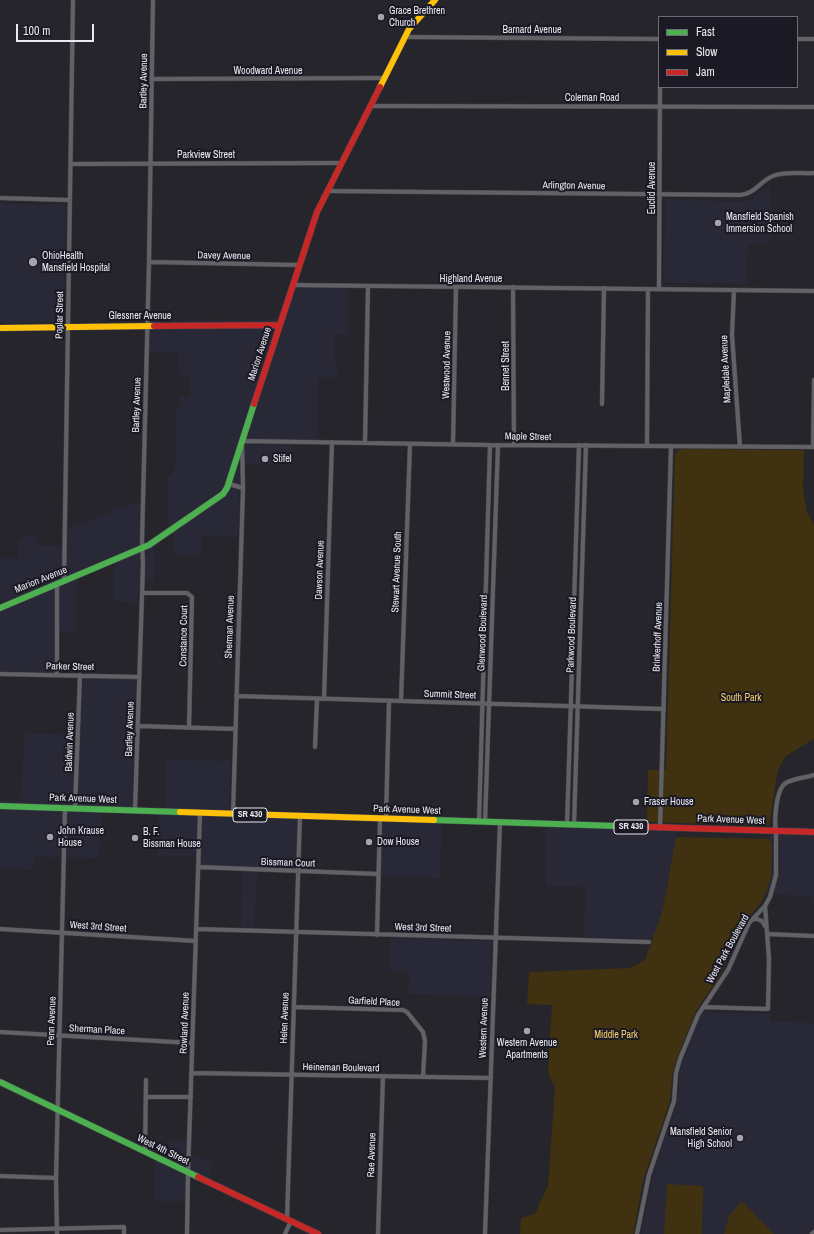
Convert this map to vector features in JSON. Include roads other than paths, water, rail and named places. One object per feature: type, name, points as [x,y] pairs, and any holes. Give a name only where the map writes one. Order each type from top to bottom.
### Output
[{"type":"main road","name":"Marion Avenue","points":[[0,608],[142,548],[175,528],[223,494],[229,484],[315,216],[404,37],[412,24],[432,0]]},
{"type":"main road","name":"Glessner Avenue","points":[[0,328],[280,325]]},
{"type":"main road","name":"Park Avenue West","points":[[0,806],[814,832]]},
{"type":"main road","name":"West 4th Street","points":[[0,1082],[318,1234]]},
{"type":"street","name":"Poplar Street","points":[[57,675],[68,327],[73,0]]},
{"type":"street","name":"Bartley Avenue","points":[[135,810],[148,326],[153,0]]},
{"type":"street","name":"Barnard Avenue","points":[[404,37],[658,38]]},
{"type":"street","points":[[798,39],[814,39]]},
{"type":"street","name":"Woodward Avenue","points":[[152,79],[384,78]]},
{"type":"street","name":"Euclid Avenue","points":[[659,289],[660,88]]},
{"type":"street","name":"Coleman Road","points":[[370,106],[814,107]]},
{"type":"street","name":"Parkview Street","points":[[71,164],[341,163]]},
{"type":"street","name":"Arlington Avenue","points":[[327,190],[740,195],[753,191],[764,181],[773,176],[782,174],[814,174]]},
{"type":"street","points":[[0,198],[69,200]]},
{"type":"street","name":"Davey Avenue","points":[[149,262],[299,266]]},
{"type":"street","name":"Highland Avenue","points":[[293,285],[659,289]]},
{"type":"street","points":[[365,443],[368,286]]},
{"type":"street","name":"Westwood Avenue","points":[[453,444],[456,287]]},
{"type":"street","name":"Bennet Street","points":[[513,287],[514,445]]},
{"type":"street","points":[[602,404],[604,288]]},
{"type":"street","points":[[647,446],[648,289]]},
{"type":"street","points":[[659,289],[814,291]]},
{"type":"street","name":"Mapledale Avenue","points":[[734,290],[732,335],[740,447]]},
{"type":"street","points":[[813,447],[814,380]]},
{"type":"street","name":"Maple Street","points":[[242,441],[490,445],[813,447]]},
{"type":"street","name":"Sherman Avenue","points":[[233,814],[243,488],[242,441]]},
{"type":"street","name":"Dawson Avenue","points":[[324,699],[332,442]]},
{"type":"street","name":"Stewart Avenue South","points":[[401,701],[410,444]]},
{"type":"street","name":"Glenwood Boulevard","points":[[482,822],[489,704],[498,444]]},
{"type":"street","name":"Glenwood Boulevard","points":[[482,822],[481,704],[490,445]]},
{"type":"street","points":[[567,825],[579,445]]},
{"type":"street","name":"Parkwood Boulevard","points":[[574,825],[586,445]]},
{"type":"street","name":"Brinkerhoff Avenue","points":[[660,828],[671,446]]},
{"type":"street","points":[[229,484],[243,488]]},
{"type":"street","name":"Constance Court","points":[[142,593],[187,594],[192,597],[189,728]]},
{"type":"street","name":"Parker Street","points":[[0,674],[139,677]]},
{"type":"street","name":"Baldwin Avenue","points":[[75,809],[80,676]]},
{"type":"street","name":"Summit Street","points":[[236,696],[664,709]]},
{"type":"street","points":[[315,747],[317,699]]},
{"type":"street","points":[[377,934],[378,874],[383,819],[389,701]]},
{"type":"street","points":[[138,726],[235,729]]},
{"type":"street","name":"West Park Boulevard","points":[[637,1234],[649,1175],[674,1101],[678,1066],[696,1019],[728,970],[751,920],[765,906],[770,897],[776,875],[775,824],[779,794],[782,786],[788,781],[814,775]]},
{"type":"street","name":"Penn Avenue","points":[[57,1234],[56,1178],[65,808]]},
{"type":"street","name":"Rowland Avenue","points":[[187,1234],[200,813]]},
{"type":"street","name":"Helen Avenue","points":[[285,1234],[289,1220],[300,816]]},
{"type":"street","name":"Western Avenue","points":[[485,1234],[500,822]]},
{"type":"street","name":"Bissman Court","points":[[198,867],[378,874]]},
{"type":"street","points":[[703,1007],[768,1009],[769,959],[765,906]]},
{"type":"street","points":[[751,920],[762,920],[766,929]]},
{"type":"street","name":"West 3rd Street","points":[[0,929],[196,941]]},
{"type":"street","name":"West 3rd Street","points":[[196,929],[649,942]]},
{"type":"street","points":[[767,934],[814,936]]},
{"type":"street","name":"Garfield Place","points":[[294,1007],[403,1010],[407,1012],[423,1032],[425,1041],[423,1077]]},
{"type":"street","name":"Sherman Place","points":[[0,1032],[192,1043]]},
{"type":"street","name":"Heineman Boulevard","points":[[192,1073],[491,1078]]},
{"type":"street","name":"Rae Avenue","points":[[378,1234],[383,1076]]},
{"type":"street","points":[[145,1152],[146,1080]]},
{"type":"street","points":[[146,1097],[191,1097]]},
{"type":"street","points":[[0,1176],[56,1178]]},
{"type":"street","points":[[0,1230],[124,1227],[124,1234]]},
{"type":"place","name":"Grace Brethren Church","points":[[381,17]]},
{"type":"place","name":"Mansfield Spanish Immersion School","points":[[718,223]]},
{"type":"place","name":"OhioHealth Mansfield Hospital","points":[[33,262]]},
{"type":"place","name":"Stifel","points":[[265,459]]},
{"type":"place","name":"Fraser House","points":[[636,802]]},
{"type":"place","name":"John Krause House","points":[[50,837]]},
{"type":"place","name":"B. F. Bissman House","points":[[135,838]]},
{"type":"place","name":"Dow House","points":[[369,842]]},
{"type":"place","name":"Western Avenue Apartments","points":[[527,1031]]},
{"type":"place","name":"Mansfield Senior High School","points":[[740,1138]]},
{"type":"park label","name":"South Park","points":[[741,698]]},
{"type":"park label","name":"Middle Park","points":[[616,1035]]}]
